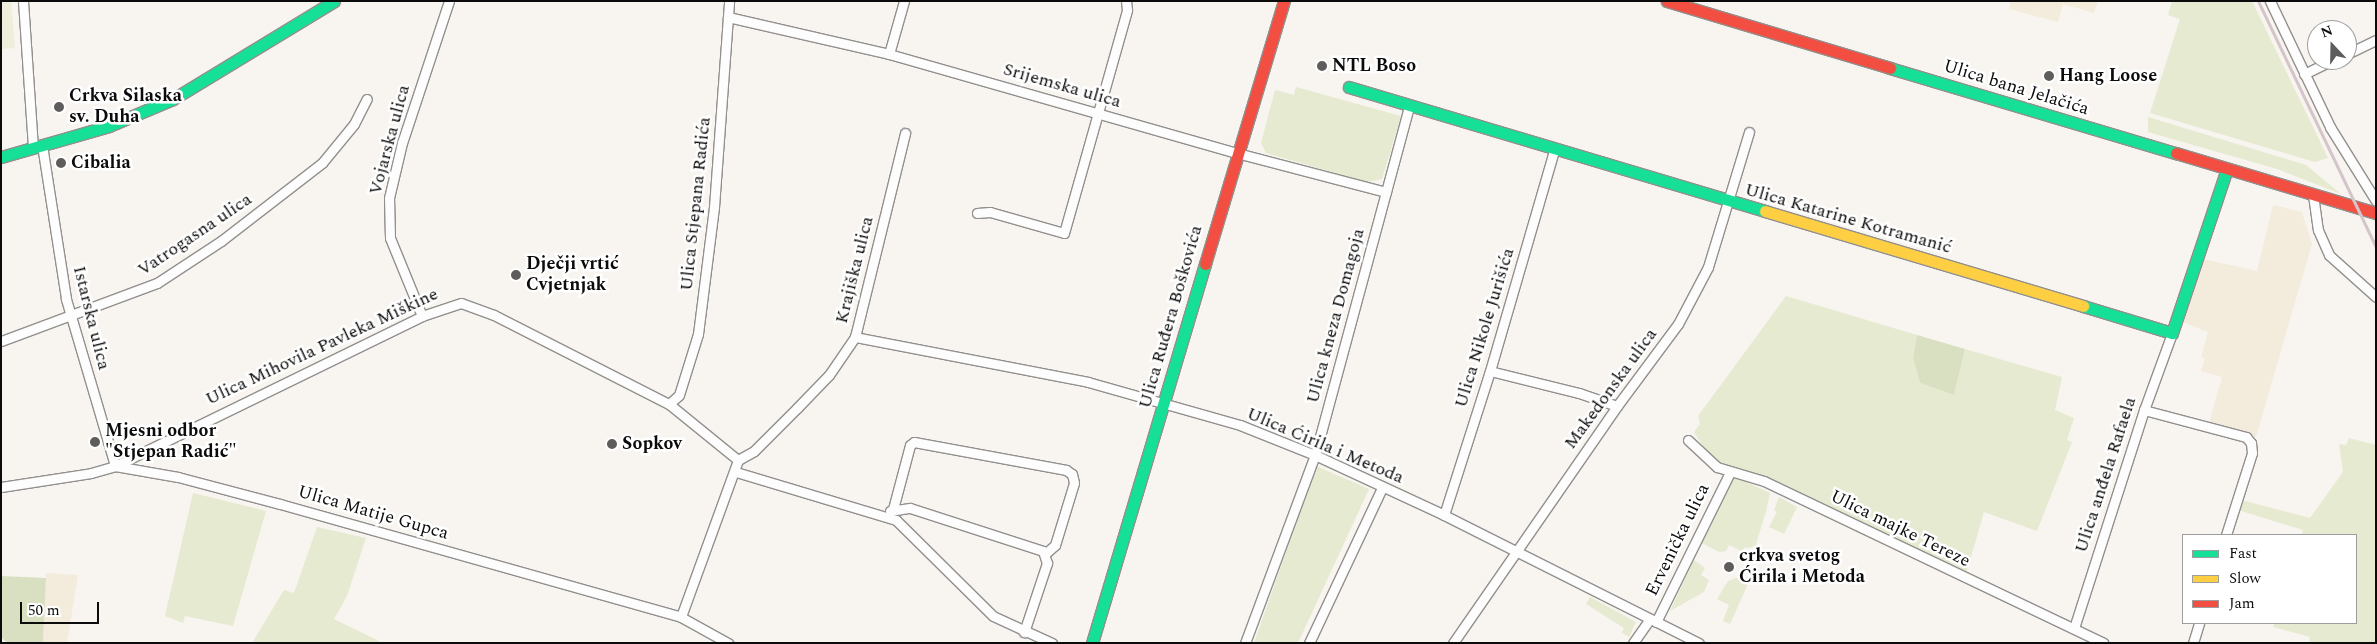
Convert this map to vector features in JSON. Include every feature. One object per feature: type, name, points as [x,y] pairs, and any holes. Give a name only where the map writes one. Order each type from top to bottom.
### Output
[{"type":"main road","points":[[1,156],[109,126],[173,99],[220,73],[334,1]]},
{"type":"main road","name":"Ulica Ruđera Boškovića","points":[[1092,643],[1284,1]]},
{"type":"main road","name":"Ulica bana Jelačića","points":[[1667,1],[2376,213]]},
{"type":"main road","name":"Ulica Katarine Kotramanić","points":[[1349,87],[1409,107],[1729,203],[2172,332]]},
{"type":"main road","points":[[2172,332],[2227,169]]},
{"type":"street","name":"Istarska ulica","points":[[23,1],[37,146],[70,316],[115,466]]},
{"type":"street","name":"Vojarska ulica","points":[[422,316],[390,238],[389,198],[402,143],[449,1]]},
{"type":"street","name":"Ulica Stjepana Radića","points":[[670,404],[679,395],[698,334],[714,207],[729,1]]},
{"type":"street","points":[[889,54],[904,1]]},
{"type":"street","points":[[977,213],[990,212],[1064,233],[1127,10],[1126,1]]},
{"type":"street","points":[[2270,1],[2330,127],[2376,201]]},
{"type":"street","name":"Srijemska ulica","points":[[728,17],[889,54],[1237,153],[1386,192]]},
{"type":"street","points":[[2357,49],[2376,40]]},
{"type":"street","points":[[2304,74],[2312,70]]},
{"type":"street","name":"Vatrogasna ulica","points":[[1,341],[157,283],[221,241],[322,163],[354,124],[367,99]]},
{"type":"street","name":"Ulica kneza Domagoja","points":[[1245,643],[1315,455],[1409,107]]},
{"type":"street","name":"Makedonska ulica","points":[[1453,643],[1617,406],[1678,324],[1708,267],[1749,132]]},
{"type":"street","name":"Krajiška ulica","points":[[738,460],[754,451],[797,408],[828,375],[855,337],[905,133]]},
{"type":"street","name":"Ulica Nikole Jurišića","points":[[1444,515],[1490,371],[1554,150]]},
{"type":"street","points":[[2313,194],[2318,230],[2329,255],[2376,297]]},
{"type":"street","name":"Ulica Mihovila Pavleka Miškine","points":[[115,466],[422,316],[453,304],[471,306],[670,404],[738,460]]},
{"type":"street","name":"Ulica anđela Rafaela","points":[[2074,628],[2144,410],[2172,332]]},
{"type":"street","name":"Ulica Ćirila i Metoda","points":[[855,337],[1088,382],[1240,425],[1315,455],[1382,488],[1444,515],[1699,643]]},
{"type":"street","points":[[1490,371],[1562,388],[1617,406]]},
{"type":"street","points":[[2144,410],[2246,437],[2251,443],[2252,453],[2226,534]]},
{"type":"street","name":"Ulica majke Tereze","points":[[1688,440],[1708,461],[1730,472],[1764,481],[2104,643]]},
{"type":"street","points":[[894,509],[910,445],[914,442],[1066,470],[1072,474],[1074,483],[1054,545],[1044,554]]},
{"type":"street","points":[[682,617],[736,472],[738,460]]},
{"type":"street","name":"Ulica Matije Gupca","points":[[1,487],[91,473],[115,466],[178,477],[682,617],[728,643]]},
{"type":"street","points":[[736,472],[883,514],[903,525],[993,616],[1024,632],[1052,643]]},
{"type":"street","name":"Ervenička ulica","points":[[1633,643],[1653,620],[1730,472]]},
{"type":"street","points":[[1309,643],[1382,488]]},
{"type":"street","points":[[883,514],[894,509],[918,510],[1032,545],[1044,554],[1047,563],[1024,632]]},
{"type":"street","points":[[2193,643],[2199,624]]},
{"type":"shaded area","points":[[2011,1],[2098,1],[2094,13],[2063,4],[2058,22],[2009,9]]},
{"type":"shaded area","points":[[2273,205],[2302,212],[2312,244],[2256,437],[2209,423],[2222,377],[2201,371],[2205,358],[2201,357],[2208,332],[2180,321],[2189,305],[2203,259],[2257,271]]},
{"type":"shaded area","points":[[46,573],[78,575],[67,643],[43,643]]},
{"type":"green space","points":[[1,1],[11,1],[15,48],[1,49]]},
{"type":"green space","points":[[2172,1],[2252,1],[2328,158],[2315,162],[2150,113],[2180,19],[2168,15]]},
{"type":"green space","points":[[1296,87],[1401,116],[1382,179],[1367,182],[1266,153],[1261,143],[1275,90],[1294,95]]},
{"type":"green space","points":[[2148,117],[2306,165],[2341,194],[2277,169],[2148,132]]},
{"type":"green space","points":[[1786,296],[1917,335],[1913,358],[1920,383],[1954,395],[1965,349],[2062,377],[2055,410],[2074,418],[2067,440],[2072,442],[2037,531],[1984,512],[1966,574],[1717,463],[1708,455],[1694,432],[1700,424],[1698,416]]},
{"type":"green space","points":[[1917,335],[1965,349],[1954,395],[1920,383],[1913,358]]},
{"type":"green space","points":[[2349,438],[2376,445],[2376,643],[2309,643],[2310,637],[2273,627],[2274,624],[2357,624],[2357,534],[2302,534],[2303,530],[2238,510],[2241,500],[2310,518],[2343,472],[2339,444],[2346,445]]},
{"type":"green space","points":[[1316,466],[1369,489],[1298,643],[1254,643]]},
{"type":"green space","points":[[1737,478],[1770,493],[1766,512],[1755,547],[1744,548],[1743,552],[1729,545],[1726,551],[1719,552],[1700,542],[1705,530],[1711,528],[1708,523],[1731,479]]},
{"type":"green space","points":[[193,493],[266,511],[233,626],[185,616],[183,623],[165,616]]},
{"type":"green space","points":[[1779,497],[1797,507],[1784,534],[1769,527],[1777,512],[1774,510]]},
{"type":"green space","points":[[317,527],[366,538],[347,596],[334,619],[383,643],[252,643],[284,590],[294,593]]},
{"type":"green space","points":[[1694,560],[1705,568],[1701,575],[1709,580],[1704,592],[1670,611]]},
{"type":"green space","points":[[1,576],[46,578],[43,643],[7,643],[1,637]]},
{"type":"green space","points":[[1736,578],[1748,584],[1730,624],[1723,621],[1729,605],[1717,599],[1728,581]]},
{"type":"green space","points":[[1590,597],[1636,622],[1629,637],[1622,633],[1624,628],[1586,604]]},
{"type":"railway","points":[[2258,1],[2376,247]]},
{"type":"traffic: fast","points":[[1,157],[109,126],[173,99],[334,1]]},
{"type":"traffic: fast","points":[[1890,68],[2176,153]]},
{"type":"traffic: fast","points":[[1349,87],[1765,211]]},
{"type":"traffic: fast","points":[[2083,306],[2172,333],[2227,169]]},
{"type":"traffic: fast","points":[[1092,643],[1205,264]]},
{"type":"traffic: slow","points":[[1765,211],[2083,306]]},
{"type":"traffic: jam","points":[[1205,264],[1284,1]]},
{"type":"traffic: jam","points":[[1667,1],[1890,68]]},
{"type":"traffic: jam","points":[[2176,153],[2376,213]]},
{"type":"place","name":"NTL Boso","points":[[1322,66]]},
{"type":"place","name":"Hang Loose","points":[[2049,76]]},
{"type":"place","name":"Crkva Silaska sv. Duha","points":[[59,107]]},
{"type":"place","name":"Cibalia","points":[[61,163]]},
{"type":"place","name":"Dječji vrtić Cvjetnjak","points":[[516,275]]},
{"type":"place","name":"Mjesni odbor \"Stjepan Radić\"","points":[[95,442]]},
{"type":"place","name":"Sopkov","points":[[612,444]]},
{"type":"place","name":"crkva svetog Ćirila i Metoda","points":[[1729,567]]}]
